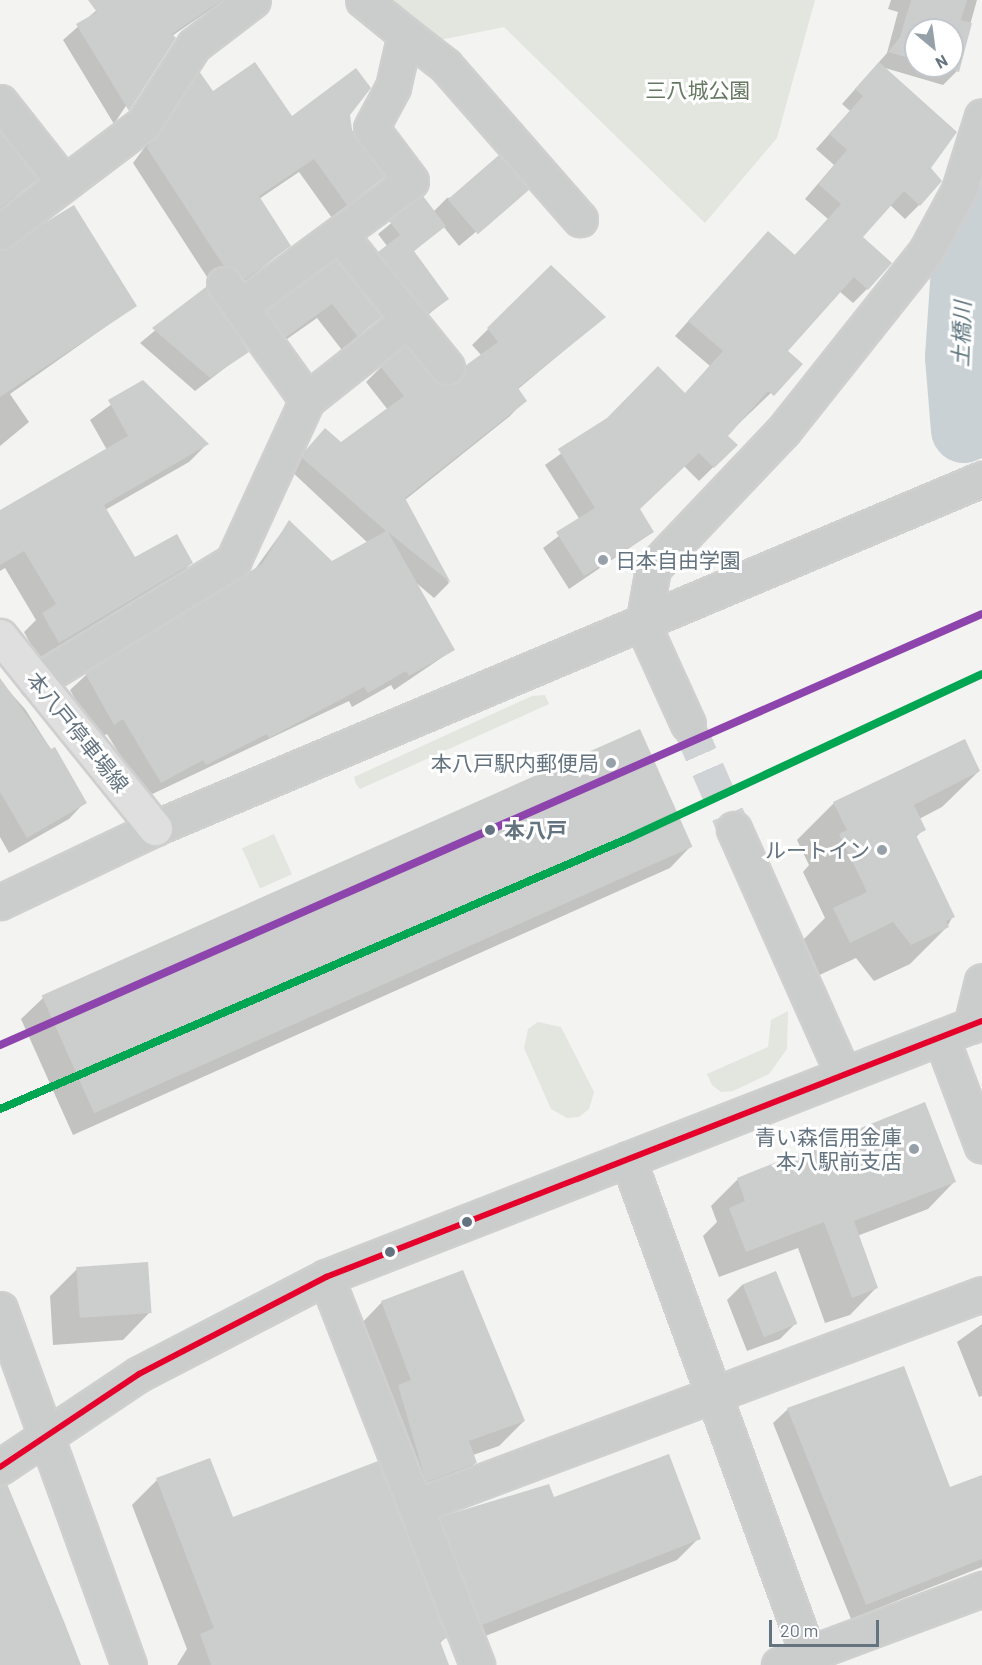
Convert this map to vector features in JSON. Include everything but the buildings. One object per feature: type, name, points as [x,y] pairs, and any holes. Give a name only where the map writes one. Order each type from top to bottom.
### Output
[{"type":"main road","name":"本八戸停車場線","points":[[0,636],[155,828]]},
{"type":"street","points":[[0,232],[143,124],[194,45],[253,0]]},
{"type":"street","points":[[363,0],[445,65],[580,219]]},
{"type":"street","points":[[307,400],[232,296],[340,235],[411,180],[371,128],[393,87],[405,34]]},
{"type":"street","points":[[0,102],[64,183]]},
{"type":"street","points":[[688,724],[643,625],[653,568],[783,431],[926,251],[959,190],[982,116]]},
{"type":"street","points":[[340,235],[447,367]]},
{"type":"street","points":[[36,681],[233,561],[307,400],[408,320]]},
{"type":"street","points":[[0,902],[155,828],[643,625],[982,479]]},
{"type":"street","points":[[734,829],[843,1074]]},
{"type":"street","points":[[982,981],[964,1028],[982,1146]]},
{"type":"street","points":[[0,1467],[139,1374],[326,1277],[964,1028]]},
{"type":"street","points":[[628,1159],[714,1395],[800,1661],[982,1589]]},
{"type":"street","points":[[326,1277],[419,1505],[477,1665]]},
{"type":"street","points":[[419,1505],[982,1294]]},
{"type":"street","points":[[0,1310],[129,1665]]},
{"type":"green space","name":"三八城公園","points":[[379,0],[815,0],[777,138],[705,223],[504,27],[430,42]]},
{"type":"green space","points":[[545,695],[549,704],[360,789],[356,784],[354,777],[532,696]]},
{"type":"green space","points":[[274,834],[292,874],[260,888],[242,848]]},
{"type":"green space","points":[[788,1011],[787,1049],[769,1074],[733,1091],[721,1092],[712,1085],[707,1074],[768,1047],[771,1020]]},
{"type":"green space","points":[[538,1022],[561,1027],[594,1092],[589,1109],[579,1117],[567,1118],[551,1109],[524,1048],[528,1029]]},
{"type":"waterway","name":"土橋川","points":[[964,430],[958,357],[964,269],[982,205]]},
{"type":"tunnel","points":[[688,724],[734,829]]},
{"type":"railway","points":[[0,1109],[629,838],[982,674]]},
{"type":"transit line","points":[[0,1045],[982,614]]},
{"type":"transit line","points":[[0,1109],[629,838],[982,674]]},
{"type":"transit line","points":[[0,1467],[139,1374],[326,1277],[982,1021]]},
{"type":"place","name":"日本自由学園","points":[[603,560]]},
{"type":"place","name":"本八戸駅内郵便局","points":[[611,763]]},
{"type":"place","name":"本八戸","points":[[490,830]]},
{"type":"place","name":"ルートイン","points":[[882,850]]},
{"type":"place","name":"青い森信用金庫 本八駅前支店","points":[[914,1149]]}]
